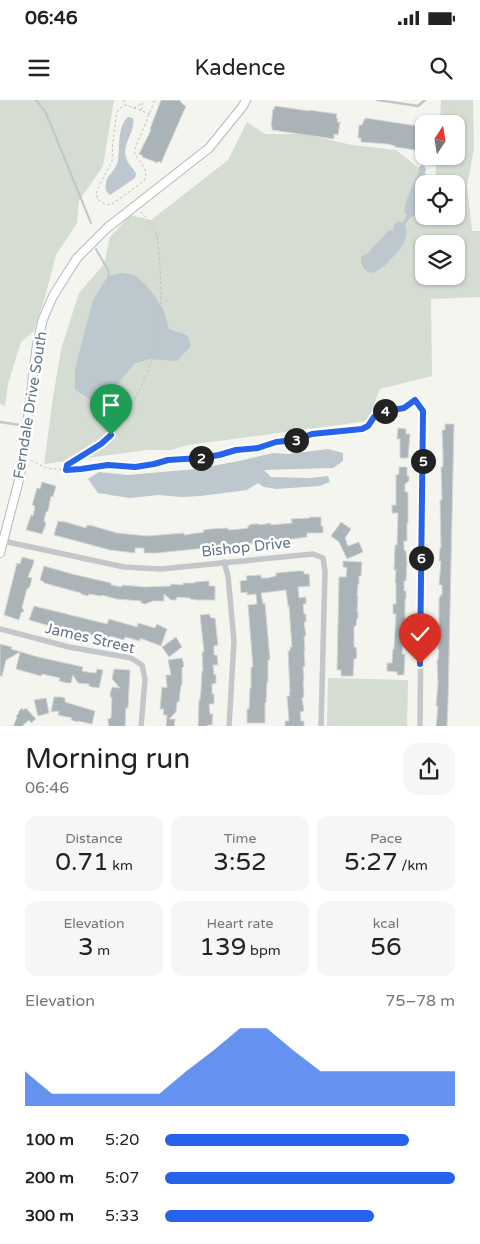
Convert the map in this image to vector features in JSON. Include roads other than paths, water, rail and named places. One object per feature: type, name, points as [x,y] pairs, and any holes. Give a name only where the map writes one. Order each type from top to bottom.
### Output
[{"type":"main road","name":"Ferndale Drive South","points":[[0,553],[23,458],[37,344],[43,320],[53,296],[77,258],[106,228],[209,148],[246,100]]},
{"type":"street","points":[[415,400],[423,411],[420,726]]},
{"type":"street","name":"Bishop Drive","points":[[3,541],[124,567],[161,569],[313,554],[323,558],[325,571],[321,726]]},
{"type":"street","points":[[224,562],[228,576],[234,641],[229,726]]},
{"type":"street","name":"James Street","points":[[0,629],[69,648],[131,658],[142,665],[145,679],[141,726]]},
{"type":"lane","points":[[377,100],[418,106],[425,100]]},
{"type":"lane","points":[[0,422],[27,426]]},
{"type":"waterway","points":[[36,100],[46,113],[91,223]]},
{"type":"waterway","points":[[96,249],[109,272],[108,276]]}]
